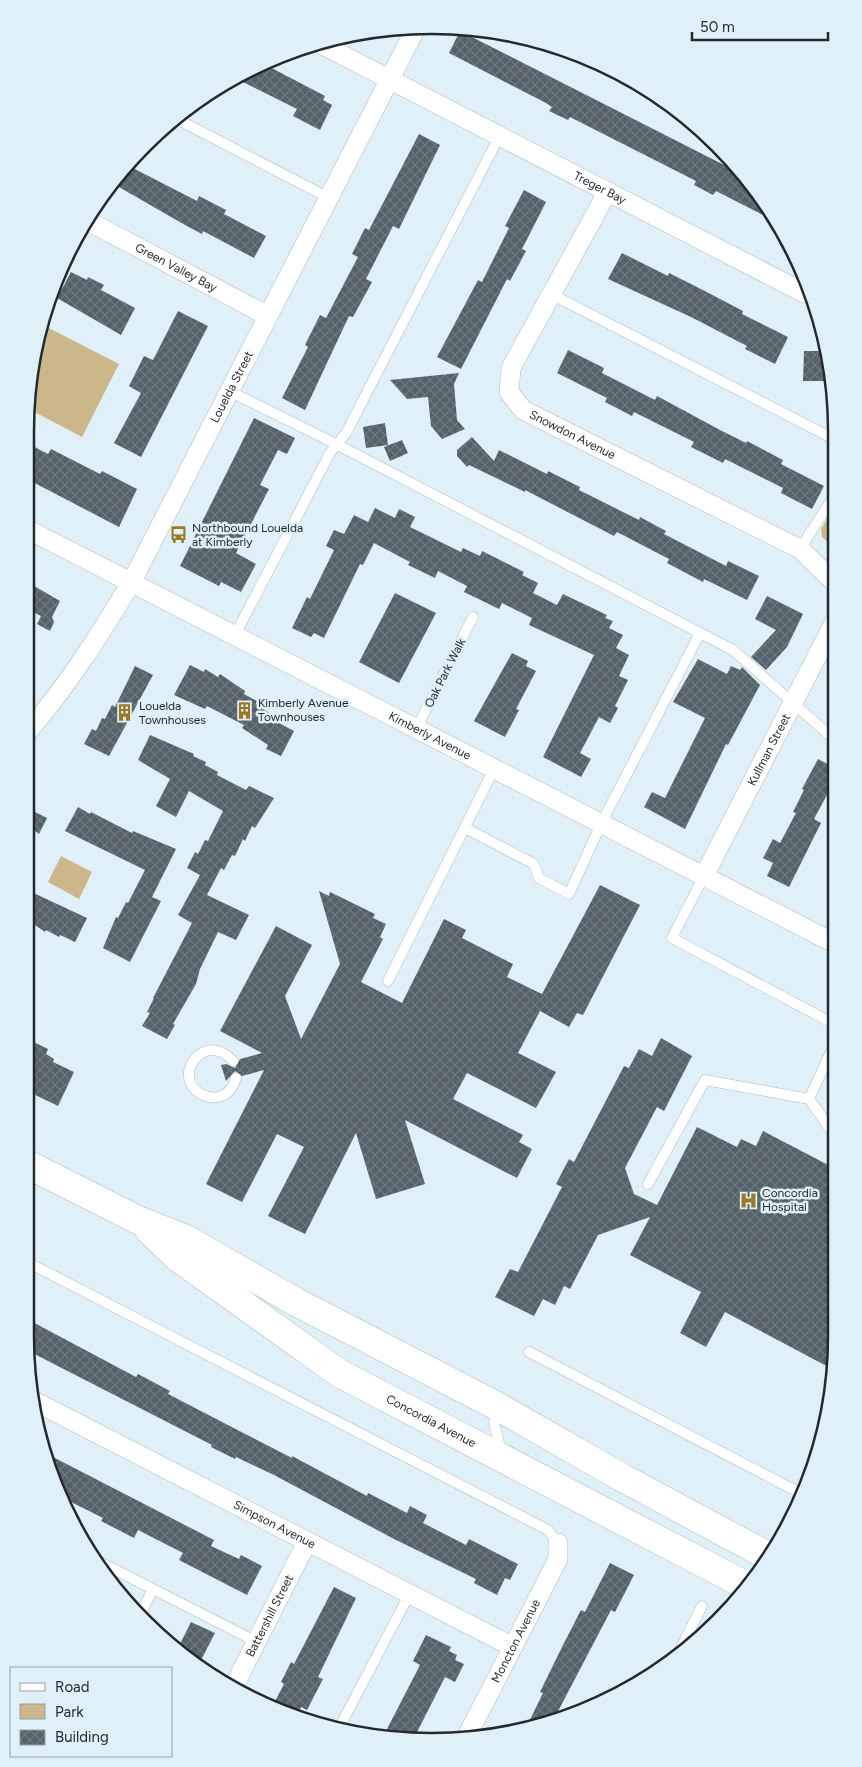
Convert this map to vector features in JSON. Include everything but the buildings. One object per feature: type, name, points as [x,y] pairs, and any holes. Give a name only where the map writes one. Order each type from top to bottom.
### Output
[{"type":"main road","name":"Concordia Avenue","points":[[34,1168],[138,1220],[186,1239],[296,1302],[497,1406],[621,1477],[763,1554]]},
{"type":"main road","name":"Concordia Avenue","points":[[138,1220],[178,1257],[339,1373],[742,1583]]},
{"type":"street","name":"Louelda Street","points":[[34,724],[51,704],[99,637],[130,582],[413,35]]},
{"type":"street","points":[[327,47],[390,79]]},
{"type":"street","name":"Treger Bay","points":[[390,79],[803,293]]},
{"type":"street","name":"Snowdon Avenue","points":[[608,191],[553,295],[511,368],[509,392],[523,410],[800,549],[828,576]]},
{"type":"street","name":"Green Valley Bay","points":[[92,223],[268,316]]},
{"type":"street","name":"Kimberly Avenue","points":[[34,533],[828,940]]},
{"type":"street","name":"Kullman Street","points":[[704,876],[828,635]]},
{"type":"street","name":"Simpson Avenue","points":[[40,1404],[512,1647]]},
{"type":"street","name":"Battershill Street","points":[[236,1682],[307,1542]]},
{"type":"street","name":"Moncton Avenue","points":[[470,1731],[558,1559],[558,1543]]},
{"type":"lane","points":[[182,121],[329,198]]},
{"type":"lane","points":[[235,635],[330,453],[346,433],[500,135]]},
{"type":"lane","points":[[553,295],[828,436]]},
{"type":"lane","points":[[229,391],[336,444],[733,650],[828,734]]},
{"type":"lane","points":[[800,549],[828,505]]},
{"type":"lane","name":"Oak Park Walk","points":[[416,729],[474,617]]},
{"type":"lane","points":[[465,828],[534,864],[539,878],[569,894],[601,824],[700,633]]},
{"type":"lane","points":[[388,981],[494,769]]},
{"type":"lane","points":[[704,876],[672,938],[828,1021]]},
{"type":"lane","points":[[233,1061],[221,1051],[204,1052],[193,1061],[189,1075],[190,1082],[199,1094],[214,1098],[229,1091],[236,1078]]},
{"type":"lane","points":[[809,1099],[828,1058]]},
{"type":"lane","points":[[648,1184],[704,1080],[809,1099],[828,1125]]},
{"type":"lane","points":[[34,1266],[548,1530],[558,1543]]},
{"type":"lane","points":[[529,1352],[797,1491]]},
{"type":"lane","points":[[497,1406],[494,1423],[504,1460]]},
{"type":"lane","points":[[107,1566],[257,1642]]},
{"type":"lane","points":[[143,1609],[153,1589]]},
{"type":"lane","points":[[342,1723],[408,1595]]},
{"type":"lane","points":[[684,1642],[702,1606]]},
{"type":"green space","points":[[47,327],[119,364],[82,437],[35,412],[37,379]]},
{"type":"green space","points":[[828,518],[828,542],[822,537],[821,529]]},
{"type":"green space","points":[[61,856],[92,872],[79,899],[48,882]]},
{"type":"place","name":"Northbound Louelda at Kimberly","points":[[178,535]]},
{"type":"place","name":"Kimberly Avenue Townhouses","points":[[244,710]]},
{"type":"place","name":"Louelda Townhouses","points":[[125,713]]},
{"type":"place","name":"Concordia Hospital","points":[[748,1200]]}]
